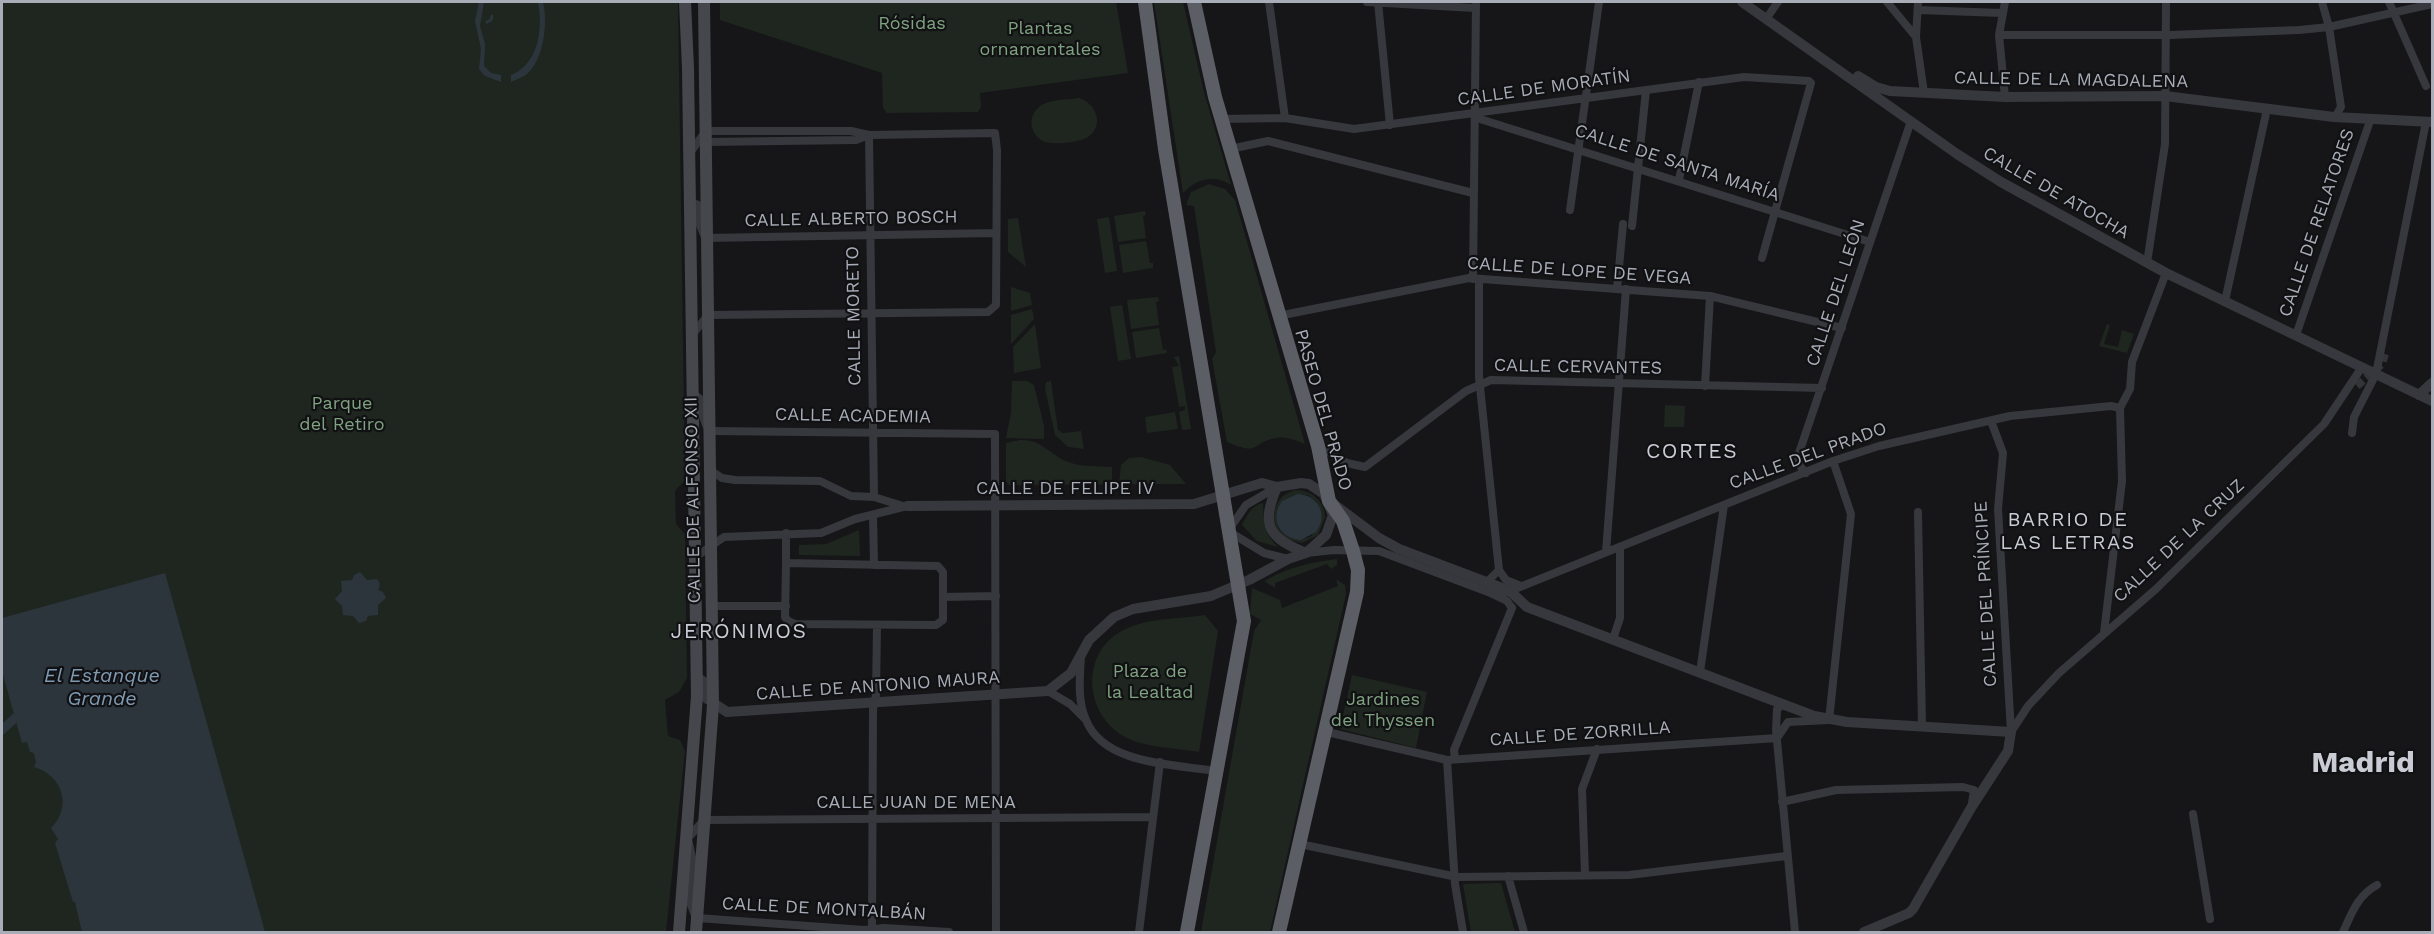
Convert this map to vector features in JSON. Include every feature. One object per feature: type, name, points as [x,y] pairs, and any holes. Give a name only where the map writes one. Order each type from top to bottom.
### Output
[{"type":"highway","points":[[1145,2],[1165,148],[1244,626],[1215,771],[1187,933]]},
{"type":"highway","name":"PASEO DEL PRADO","points":[[1194,2],[1230,149],[1277,316],[1318,446],[1329,501],[1343,522],[1358,570],[1357,588],[1327,732],[1279,933]]},
{"type":"main road","name":"CALLE DE ALFONSO XII","points":[[679,933],[697,676],[688,68],[685,2]]},
{"type":"main road","name":"CALLE DE ALFONSO XII","points":[[696,933],[713,705],[703,2]]},
{"type":"street","name":"CALLE DE ALFONSO XII","points":[[688,68],[690,2]]},
{"type":"street","points":[[1269,2],[1285,118]]},
{"type":"street","points":[[1367,2],[1475,5],[1473,193],[1479,384],[1499,570],[1506,580],[1521,586]]},
{"type":"street","points":[[1378,2],[1390,125]]},
{"type":"street","points":[[1570,210],[1599,2]]},
{"type":"street","name":"CALLE DE ATOCHA","points":[[1742,2],[1986,173],[2166,273],[2433,401]]},
{"type":"street","points":[[1766,19],[1778,2]]},
{"type":"street","points":[[1887,2],[1916,37]]},
{"type":"street","points":[[2005,2],[1999,35],[2005,97]]},
{"type":"street","points":[[2147,263],[2165,144],[2166,2]]},
{"type":"street","points":[[2322,2],[2329,27],[2341,107],[2334,117]]},
{"type":"street","points":[[2388,2],[2426,86]]},
{"type":"street","points":[[1999,35],[2166,35],[2265,32],[2329,27],[2433,4]]},
{"type":"street","points":[[1924,93],[1916,37],[1918,6],[2002,13]]},
{"type":"street","name":"CALLE DE ATOCHA","points":[[1766,19],[1785,26],[1879,88]]},
{"type":"street","name":"CALLE DE MORATÍN","points":[[1222,119],[1285,118],[1354,129],[1744,77],[1809,81],[1811,83],[1775,211]]},
{"type":"street","points":[[1678,180],[1699,82]]},
{"type":"street","name":"CALLE DE LA MAGDALENA","points":[[1879,88],[2005,97],[2165,96],[2370,121],[2429,122]]},
{"type":"street","points":[[1632,226],[1646,90]]},
{"type":"street","points":[[2225,301],[2267,109]]},
{"type":"street","name":"CALLE DE SANTA MARÍA","points":[[1475,114],[1480,119],[1578,148],[1870,242]]},
{"type":"street","name":"CALLE DEL LEÓN","points":[[1806,473],[1800,466],[1798,456],[1911,121]]},
{"type":"street","name":"CALLE DE RELATORES","points":[[2296,335],[2370,121]]},
{"type":"street","points":[[2352,433],[2354,417],[2376,374],[2429,122]]},
{"type":"street","points":[[689,154],[706,137],[856,140],[869,135],[995,134],[996,305],[983,313],[708,315],[692,335]]},
{"type":"street","name":"CALLE MORETO","points":[[869,135],[874,497]]},
{"type":"street","points":[[1230,149],[1268,141],[1473,193]]},
{"type":"street","points":[[690,202],[698,206],[699,220],[706,238]]},
{"type":"street","points":[[1762,258],[1775,211]]},
{"type":"street","points":[[1606,552],[1619,383],[1623,224]]},
{"type":"street","name":"CALLE ALBERTO BOSCH","points":[[706,238],[996,233]]},
{"type":"street","points":[[2104,633],[2123,474],[2120,408],[2130,389],[2132,362],[2166,273]]},
{"type":"street","name":"CALLE DE LOPE DE VEGA","points":[[1277,316],[1466,278],[1710,296],[1842,328]]},
{"type":"street","points":[[1705,386],[1710,296]]},
{"type":"street","name":"CALLE DE LA CRUZ","points":[[2010,732],[2028,706],[2054,678],[2156,589],[2325,424],[2362,367]]},
{"type":"street","name":"CALLE CERVANTES","points":[[1318,446],[1347,463],[1361,468],[1466,391],[1491,380],[1822,388]]},
{"type":"street","points":[[2419,395],[2433,383]]},
{"type":"street","points":[[2325,424],[2336,420],[2357,386]]},
{"type":"street","points":[[693,394],[700,400],[701,409],[710,431]]},
{"type":"street","name":"CALLE DEL PRADO","points":[[1510,591],[1833,461],[1879,446],[2010,416],[2111,406],[2120,408]]},
{"type":"street","name":"CALLE DEL PRÍNCIPE","points":[[1991,421],[2003,453],[1998,509],[2010,732]]},
{"type":"street","name":"CALLE ACADEMIA","points":[[710,431],[995,434],[995,506]]},
{"type":"street","points":[[1829,720],[1851,514],[1833,461]]},
{"type":"street","name":"CALLE DE FELIPE IV","points":[[710,470],[722,478],[735,480],[820,481],[851,496],[874,497],[907,506]]},
{"type":"street","name":"CALLE DE FELIPE IV","points":[[694,558],[712,543],[729,536],[820,532],[907,506],[1194,504],[1262,483],[1277,487]]},
{"type":"street","points":[[1288,559],[1264,553],[1228,531],[1246,505],[1277,487],[1295,483],[1309,484],[1379,538],[1487,587],[1507,601],[1512,608]]},
{"type":"street","points":[[1277,487],[1268,513],[1270,530],[1288,547],[1306,553]]},
{"type":"street","points":[[1306,553],[1326,535],[1332,522],[1329,501]]},
{"type":"street","points":[[1700,672],[1724,505]]},
{"type":"street","points":[[995,506],[996,933]]},
{"type":"street","points":[[1918,512],[1922,727]]},
{"type":"street","points":[[873,515],[873,565]]},
{"type":"street","points":[[786,533],[785,616],[788,621],[795,624],[877,626],[936,625],[943,620],[943,572],[938,566],[786,563]]},
{"type":"street","points":[[1613,639],[1620,618],[1620,547]]},
{"type":"street","points":[[1215,771],[1131,756],[1112,748],[1096,735],[1085,719],[1070,704],[1048,691],[1071,674],[1095,631],[1123,612],[1211,596],[1288,559],[1306,553],[1379,551],[1487,587],[1510,591],[1527,607],[1829,720]]},
{"type":"street","points":[[1487,587],[1499,570]]},
{"type":"street","points":[[943,597],[996,596]]},
{"type":"street","points":[[713,606],[786,606]]},
{"type":"street","points":[[1512,608],[1527,607]]},
{"type":"street","points":[[1463,933],[1455,884],[1457,877],[1451,760],[1512,608]]},
{"type":"street","points":[[872,932],[877,626]]},
{"type":"street","points":[[1081,655],[1080,691],[1085,719]]},
{"type":"street","points":[[697,676],[704,682],[704,694],[713,705]]},
{"type":"street","name":"CALLE DE ANTONIO MAURA","points":[[713,705],[727,712],[1048,691]]},
{"type":"street","points":[[1784,705],[1777,709],[1777,738],[1786,856],[1795,933]]},
{"type":"street","points":[[1777,738],[1788,722],[1829,720],[2010,732],[2010,747],[2004,758],[1971,808],[1909,913],[1864,933]]},
{"type":"street","name":"CALLE DE ZORRILLA","points":[[1327,732],[1451,760],[1777,738]]},
{"type":"street","points":[[1585,875],[1582,789],[1597,749]]},
{"type":"street","points":[[1139,933],[1160,762]]},
{"type":"street","points":[[1782,802],[1836,790],[1971,789],[1974,794],[1971,808]]},
{"type":"street","points":[[2193,814],[2210,920]]},
{"type":"street","name":"CALLE JUAN DE MENA","points":[[704,820],[1153,818]]},
{"type":"street","points":[[697,918],[689,897],[692,862],[687,839],[704,820]]},
{"type":"street","points":[[1300,844],[1457,877],[1629,875],[1786,856]]},
{"type":"street","points":[[1508,876],[1524,933]]},
{"type":"street","points":[[2343,933],[2363,893],[2377,885]]},
{"type":"street","name":"CALLE DE MONTALBÁN","points":[[697,918],[872,932],[884,928],[949,933]]},
{"type":"green space","name":"Parque del Retiro","points":[[2,2],[678,2],[685,480],[675,491],[676,524],[685,534],[687,678],[679,692],[665,700],[668,736],[680,740],[685,751],[666,932],[2,932]]},
{"type":"green space","points":[[720,2],[1116,2],[1128,73],[980,93],[981,107],[978,112],[887,113],[883,108],[882,73],[720,20]]},
{"type":"green space","points":[[1154,2],[1183,2],[1204,92],[1231,185],[1212,179],[1199,181],[1183,193]]},
{"type":"green space","points":[[1079,98],[1094,109],[1096,115],[1096,127],[1088,137],[1056,143],[1045,142],[1036,135],[1032,118],[1039,107],[1052,101]]},
{"type":"green space","points":[[1209,184],[1225,189],[1235,200],[1305,444],[1280,438],[1246,448],[1227,442],[1212,359],[1216,352],[1194,206],[1186,205],[1191,192]]},
{"type":"green space","points":[[1145,211],[1146,215],[1143,216],[1146,238],[1118,242],[1114,216]]},
{"type":"green space","points":[[1109,217],[1117,271],[1105,273],[1097,219]]},
{"type":"green space","points":[[1018,218],[1026,267],[1008,252],[1008,219]]},
{"type":"green space","points":[[1146,241],[1153,268],[1123,273],[1119,245]]},
{"type":"green space","points":[[1011,287],[1030,293],[1032,305],[1011,311]]},
{"type":"green space","points":[[1158,297],[1159,301],[1156,302],[1159,325],[1131,329],[1127,300]]},
{"type":"green space","points":[[1122,305],[1131,359],[1118,361],[1110,307]]},
{"type":"green space","points":[[1032,309],[1034,319],[1011,344],[1011,315]]},
{"type":"green space","points":[[1035,324],[1041,368],[1014,373],[1013,347]]},
{"type":"green space","points":[[2107,324],[2110,325],[2104,344],[2118,347],[2122,330],[2134,334],[2127,353],[2099,346]]},
{"type":"green space","points":[[1159,328],[1163,350],[1166,349],[1167,353],[1136,358],[1132,332]]},
{"type":"green space","points":[[1179,356],[1191,429],[1182,430],[1179,412],[1185,410],[1185,406],[1179,407],[1172,367],[1179,366],[1174,357]]},
{"type":"green space","points":[[1012,381],[1027,381],[1034,385],[1044,426],[1044,439],[1006,438],[1011,413]]},
{"type":"green space","points":[[1051,381],[1058,430],[1063,433],[1081,431],[1084,449],[1068,447],[1055,435],[1045,389],[1046,382]]},
{"type":"green space","points":[[1665,405],[1685,406],[1684,427],[1664,427]]},
{"type":"green space","points":[[1175,412],[1178,429],[1147,433],[1145,417]]},
{"type":"green space","points":[[1020,440],[1034,442],[1073,464],[1112,467],[1112,483],[1119,483],[1121,465],[1129,458],[1141,457],[1170,465],[1186,484],[1009,485],[1006,481],[1006,443]]},
{"type":"green space","points":[[1296,490],[1308,492],[1320,502],[1324,511],[1325,517],[1318,535],[1302,543],[1283,538],[1273,523],[1278,502]],"holes":[[[1297,494],[1308,495],[1317,502],[1312,536],[1302,539],[1289,537],[1278,527],[1282,501]]]},
{"type":"green space","points":[[1263,503],[1267,531],[1278,547],[1257,541],[1242,525],[1253,508]]},
{"type":"green space","points":[[859,530],[860,556],[799,555],[799,545],[826,544]]},
{"type":"green space","points":[[1337,559],[1337,565],[1331,569],[1327,564],[1275,583],[1275,588],[1264,581],[1299,566]]},
{"type":"green space","points":[[1336,579],[1345,585],[1346,594],[1270,932],[1201,932],[1254,631],[1261,620],[1250,614],[1252,588],[1280,600],[1282,608],[1338,586]]},
{"type":"green space","name":"Plaza de la Lealtad","points":[[1205,615],[1218,631],[1199,752],[1144,744],[1127,738],[1112,727],[1101,714],[1095,698],[1092,682],[1094,666],[1101,650],[1112,638],[1128,628],[1155,621]]},
{"type":"green space","name":"Jardines del Thyssen","points":[[1352,675],[1427,692],[1416,748],[1340,729]]},
{"type":"green space","points":[[1501,883],[1515,932],[1471,932],[1463,884]]},
{"type":"water","points":[[479,2],[484,2],[480,26],[485,44],[484,66],[491,73],[501,75],[501,82],[485,76],[479,69],[481,49],[475,21]]},
{"type":"water","points":[[538,2],[543,2],[545,29],[538,58],[528,73],[511,82],[511,75],[528,63],[537,44],[540,23]]},
{"type":"water","points":[[1297,494],[1311,498],[1316,502],[1321,513],[1320,525],[1316,532],[1301,540],[1287,536],[1282,532],[1277,521],[1278,508],[1282,501]]},
{"type":"water","points":[[360,572],[367,580],[377,579],[380,584],[378,590],[383,592],[386,598],[378,605],[378,615],[368,616],[366,621],[359,623],[353,616],[343,615],[342,606],[335,599],[342,591],[341,581],[352,580],[354,575]]},
{"type":"water","name":"El Estanque Grande","points":[[165,573],[265,932],[82,932],[75,902],[73,902],[55,843],[58,839],[51,828],[62,810],[61,792],[52,777],[34,767],[36,762],[34,753],[30,752],[27,742],[22,743],[2,671],[2,618]]},
{"type":"waterway","points":[[487,22],[492,16]]},
{"type":"waterway","points":[[2,730],[15,718]]},
{"type":"tunnel","points":[[2357,386],[2382,364],[2385,354]]},
{"type":"district","name":"CORTES","points":[[1692,452]]},
{"type":"district","name":"BARRIO DE LAS LETRAS","points":[[2068,532]]},
{"type":"district","name":"JERÓNIMOS","points":[[739,632]]},
{"type":"district","name":"Madrid","points":[[2363,763]]},
{"type":"park label","name":"Rósidas","points":[[912,24]]},
{"type":"park label","name":"Plantas ornamentales","points":[[1040,39]]}]
